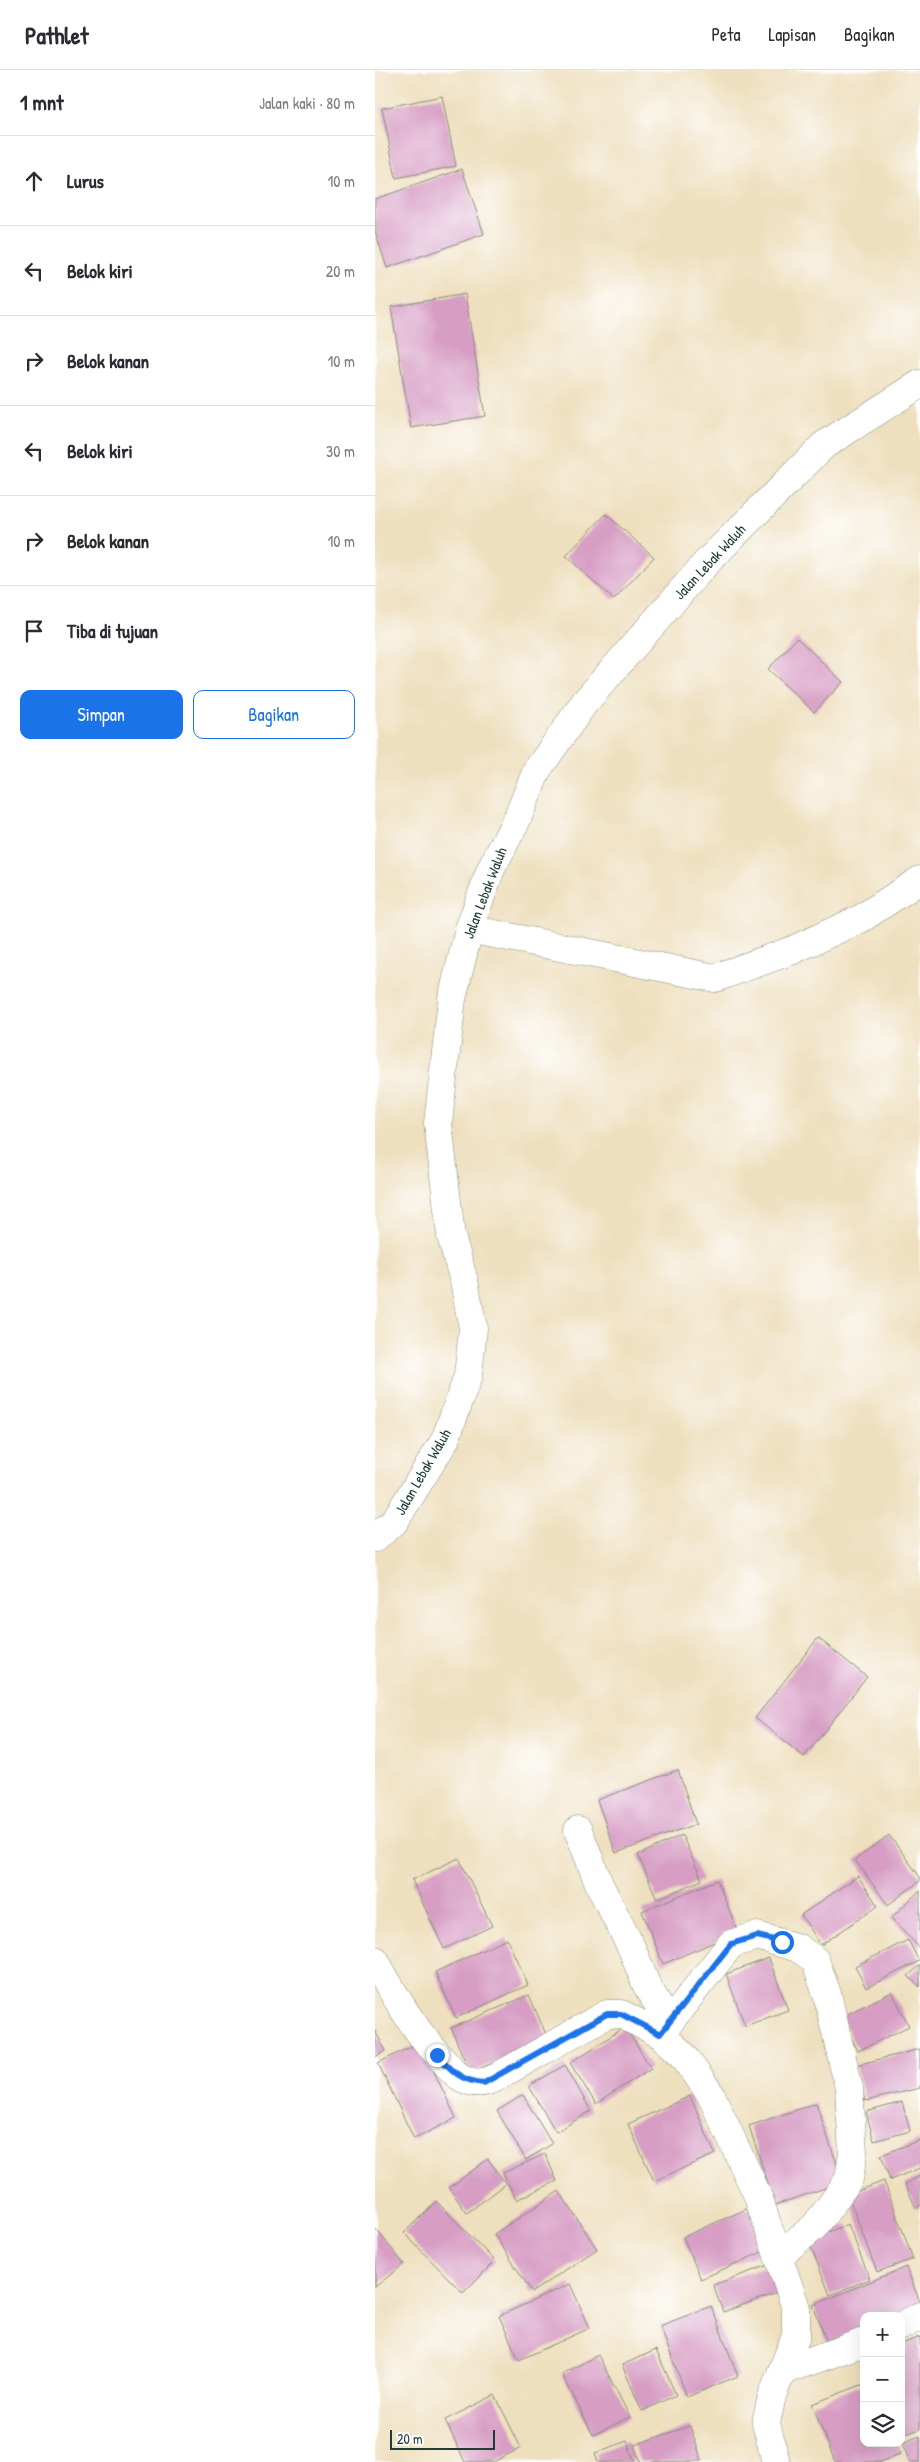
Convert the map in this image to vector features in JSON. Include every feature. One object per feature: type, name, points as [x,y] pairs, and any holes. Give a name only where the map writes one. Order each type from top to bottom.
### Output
[{"type":"street","name":"Jalan Lebak Waluh","points":[[375,1538],[394,1522],[445,1440],[468,1376],[473,1328],[464,1281],[451,1236],[438,1122],[452,1000],[469,929],[491,869],[517,820],[537,770],[585,702],[706,563],[824,445],[920,384]]},
{"type":"street","points":[[469,929],[715,978],[793,950],[862,918],[920,880]]},
{"type":"street","points":[[578,1830],[600,1886],[632,1949],[665,2029],[711,2095],[757,2194],[797,2308],[796,2336],[772,2396],[766,2423],[777,2462]]},
{"type":"street","points":[[665,2029],[731,1944],[757,1936],[798,1948],[815,1960],[827,1994],[849,2088],[853,2153],[849,2179],[831,2205],[814,2227],[778,2256]]},
{"type":"street","points":[[375,1960],[402,2011],[437,2055],[459,2077],[470,2082],[484,2083],[495,2078],[607,2014],[621,2014],[665,2029]]},
{"type":"street","points":[[905,2324],[920,2316]]},
{"type":"street","points":[[782,2371],[860,2343]]},
{"type":"building","points":[[442,96],[456,166],[396,178],[382,108]]},
{"type":"building","points":[[462,169],[484,234],[387,268],[375,231],[375,199]]},
{"type":"building","points":[[465,294],[485,416],[411,428],[391,307]]},
{"type":"building","points":[[606,514],[654,557],[614,600],[566,556]]},
{"type":"building","points":[[797,638],[843,682],[814,712],[768,669]]},
{"type":"building","points":[[818,1638],[867,1677],[804,1757],[755,1718]]},
{"type":"building","points":[[678,1770],[696,1824],[616,1853],[597,1800]]},
{"type":"building","points":[[682,1835],[702,1880],[657,1899],[638,1855]]},
{"type":"building","points":[[889,1835],[920,1877],[920,1881],[888,1905],[855,1860]]},
{"type":"building","points":[[459,1858],[492,1926],[444,1949],[412,1880]]},
{"type":"building","points":[[858,1876],[878,1906],[821,1945],[801,1915]]},
{"type":"building","points":[[717,1880],[738,1932],[663,1964],[642,1911]]},
{"type":"building","points":[[920,1890],[920,1948],[891,1918]]},
{"type":"building","points":[[507,1939],[528,1985],[456,2018],[435,1972]]},
{"type":"building","points":[[908,1940],[919,1961],[866,1988],[855,1966]]},
{"type":"building","points":[[769,1958],[788,2010],[745,2026],[726,1974]]},
{"type":"building","points":[[920,1965],[920,1987],[908,1976]]},
{"type":"building","points":[[892,1992],[909,2026],[858,2051],[841,2017]]},
{"type":"building","points":[[529,1995],[548,2039],[470,2073],[451,2028]]},
{"type":"building","points":[[625,2027],[651,2068],[596,2104],[570,2063]]},
{"type":"building","points":[[375,2031],[386,2051],[375,2057]]},
{"type":"building","points":[[420,2042],[456,2118],[414,2139],[378,2063]]},
{"type":"building","points":[[920,2049],[920,2088],[865,2101],[856,2065]]},
{"type":"building","points":[[565,2065],[591,2111],[556,2132],[529,2086]]},
{"type":"building","points":[[523,2095],[552,2144],[526,2160],[497,2111]]},
{"type":"building","points":[[690,2096],[715,2154],[654,2181],[628,2124]]},
{"type":"building","points":[[902,2102],[910,2131],[874,2141],[866,2112]]},
{"type":"building","points":[[816,2103],[843,2182],[775,2205],[749,2126]]},
{"type":"building","points":[[920,2140],[920,2168],[890,2180],[881,2155]]},
{"type":"building","points":[[545,2154],[557,2181],[516,2200],[503,2173]]},
{"type":"building","points":[[488,2159],[506,2184],[467,2213],[449,2188]]},
{"type":"building","points":[[920,2176],[920,2206],[916,2208],[905,2184]]},
{"type":"building","points":[[884,2181],[913,2259],[877,2272],[848,2195]]},
{"type":"building","points":[[559,2191],[597,2249],[532,2292],[494,2234]]},
{"type":"building","points":[[436,2201],[495,2261],[463,2293],[404,2233]]},
{"type":"building","points":[[753,2206],[771,2248],[701,2279],[683,2237]]},
{"type":"building","points":[[848,2224],[870,2279],[830,2295],[808,2240]]},
{"type":"building","points":[[375,2228],[404,2264],[375,2287]]},
{"type":"building","points":[[777,2262],[786,2290],[723,2312],[713,2285]]},
{"type":"building","points":[[906,2267],[920,2302],[920,2312],[905,2315],[905,2312],[860,2312],[860,2336],[829,2348],[813,2305]]},
{"type":"building","points":[[570,2284],[590,2328],[519,2360],[499,2316]]},
{"type":"building","points":[[711,2306],[738,2376],[687,2397],[660,2326]]},
{"type":"building","points":[[920,2337],[920,2429],[905,2435],[905,2357],[905,2343]]},
{"type":"building","points":[[656,2350],[676,2395],[642,2411],[622,2365]]},
{"type":"building","points":[[598,2355],[630,2417],[593,2435],[562,2374]]},
{"type":"building","points":[[860,2386],[860,2447],[897,2447],[900,2454],[880,2462],[835,2462],[812,2404]]},
{"type":"building","points":[[495,2395],[521,2448],[493,2462],[465,2462],[445,2420]]},
{"type":"building","points":[[690,2426],[702,2461],[640,2462],[634,2445]]},
{"type":"building","points":[[920,2436],[920,2462],[910,2462],[904,2447],[905,2442]]},
{"type":"building","points":[[627,2441],[634,2462],[598,2462],[595,2453]]},
{"type":"route","points":[[437,2055],[459,2077],[470,2082],[484,2083],[607,2014],[621,2014],[660,2034],[731,1944],[757,1936],[782,1942]]}]
